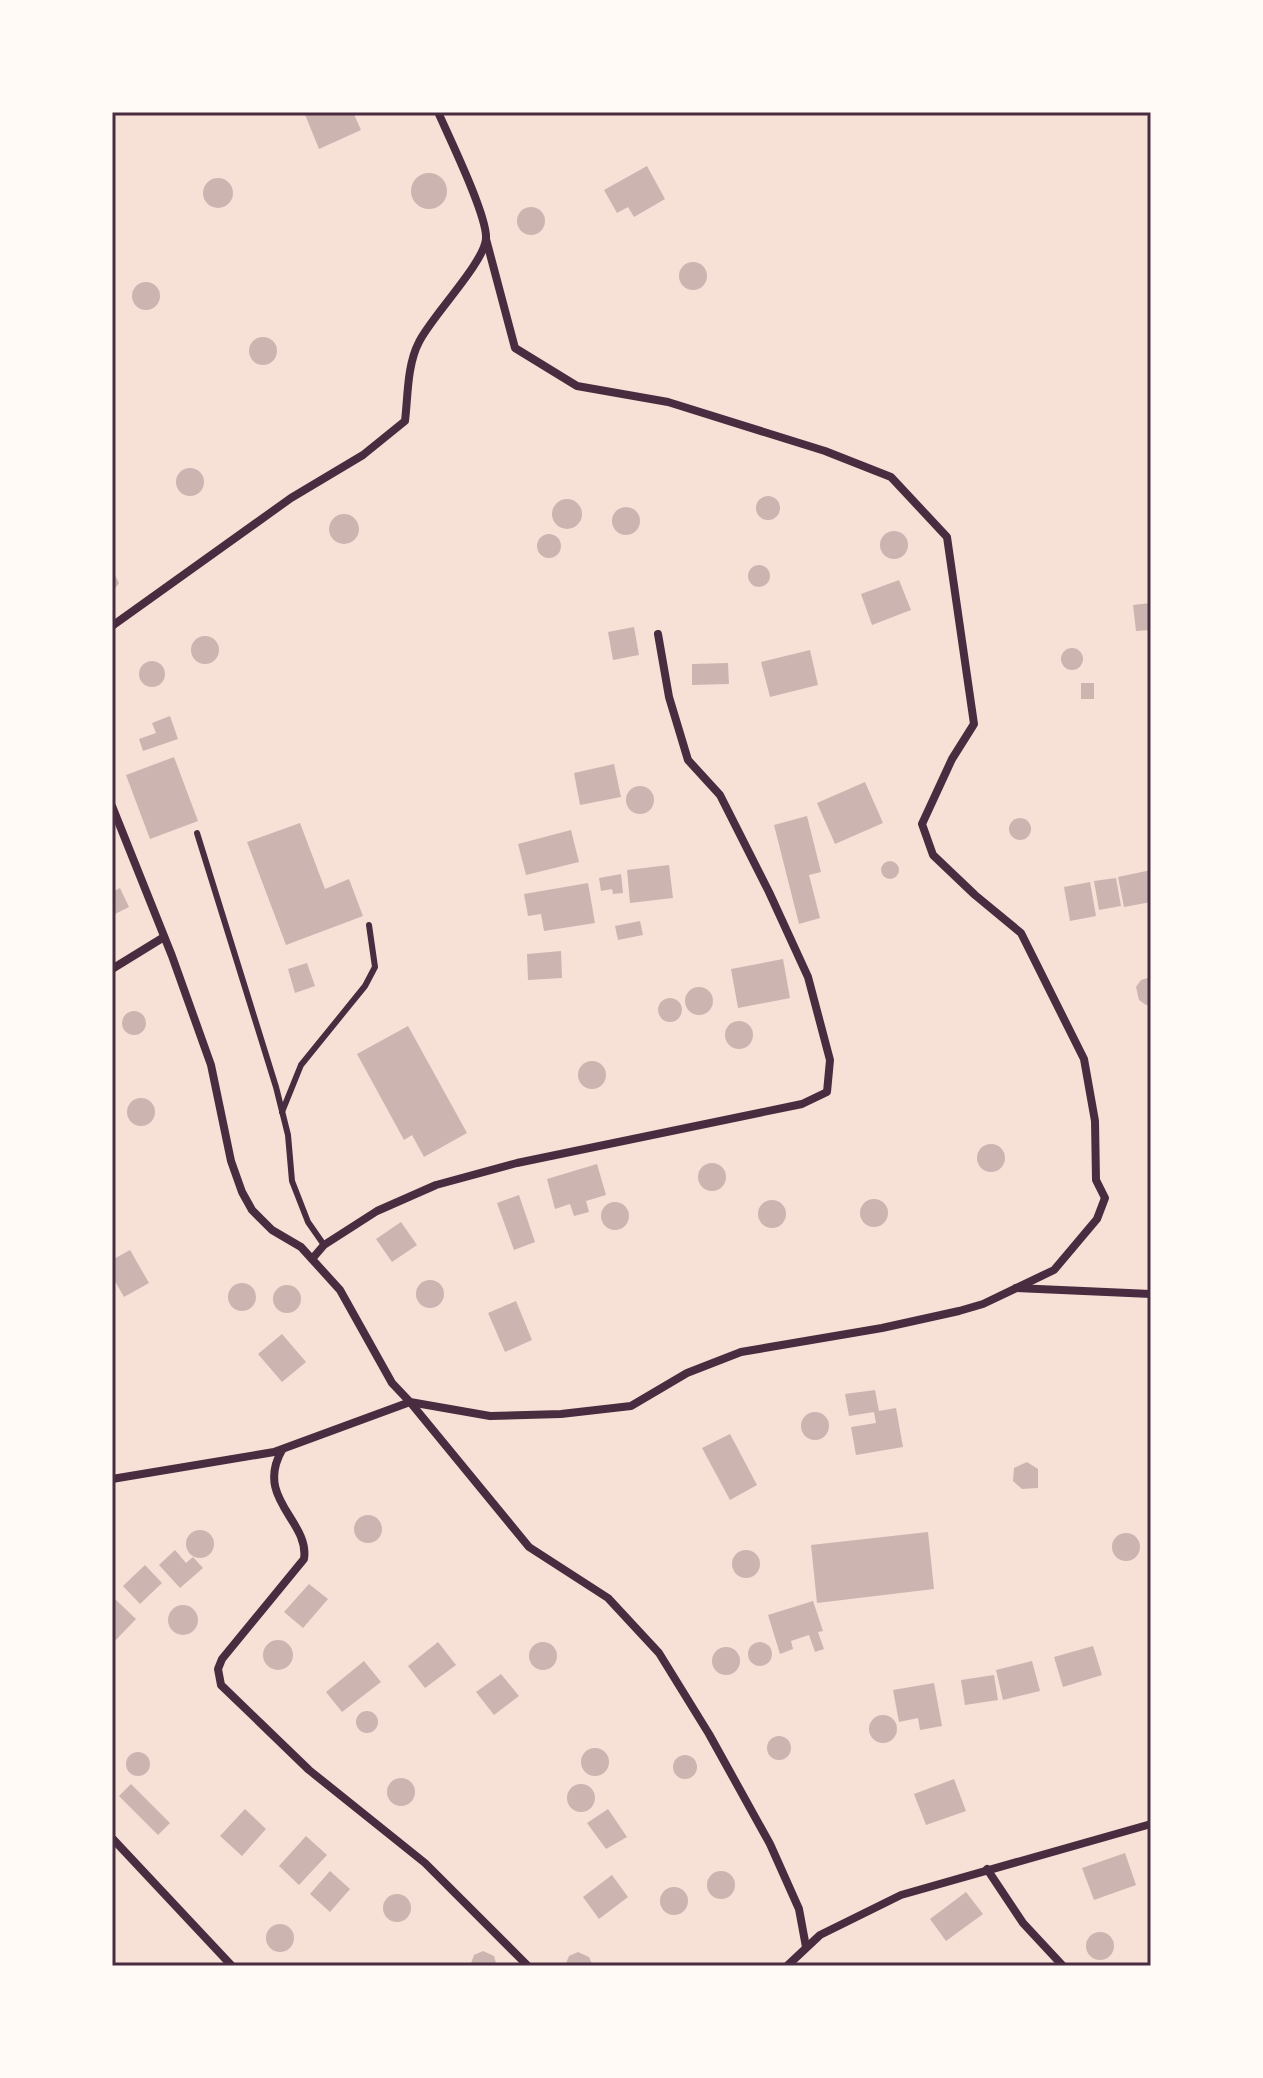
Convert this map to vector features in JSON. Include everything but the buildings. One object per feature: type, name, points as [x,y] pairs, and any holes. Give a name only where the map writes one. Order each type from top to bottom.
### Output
[{"type":"street","points":[[112,1479],[282,1450],[410,1402],[490,1416],[561,1414],[631,1406],[687,1373],[741,1352],[882,1328],[983,1304],[1054,1270],[1097,1219],[1105,1198],[1096,1180],[1095,1121],[1084,1059],[1021,933],[933,855],[922,824],[952,759],[974,724],[947,537],[891,477],[825,451],[668,402],[577,386],[515,348],[478,207],[438,112]]},
{"type":"street","points":[[112,626],[291,498],[363,455],[405,421],[411,369],[418,342],[474,263],[486,239]]},
{"type":"street","points":[[312,1259],[324,1245],[377,1211],[436,1185],[530,1160],[802,1104],[827,1092],[830,1060],[808,977],[720,795],[688,760],[669,697],[658,634]]},
{"type":"street","points":[[112,806],[211,1065],[231,1161],[252,1210],[272,1230],[301,1247],[340,1290],[392,1383],[529,1547],[608,1598],[659,1653],[709,1734],[770,1844],[799,1909],[806,1947]]},
{"type":"street","points":[[112,969],[164,937]]},
{"type":"street","points":[[1015,1288],[1151,1294]]},
{"type":"street","points":[[282,1450],[277,1459],[275,1485],[281,1503],[306,1549],[304,1559],[222,1659],[218,1669],[221,1685],[309,1770],[425,1863],[528,1966]]},
{"type":"street","points":[[787,1966],[820,1935],[901,1895],[1151,1824]]},
{"type":"street","points":[[112,1838],[232,1966]]},
{"type":"street","points":[[987,1869],[1023,1923],[1063,1966]]},
{"type":"lane","points":[[197,833],[282,1112],[288,1135],[292,1181],[308,1222],[324,1245]]},
{"type":"lane","points":[[282,1112],[301,1065],[365,986],[375,967],[369,925]]}]
